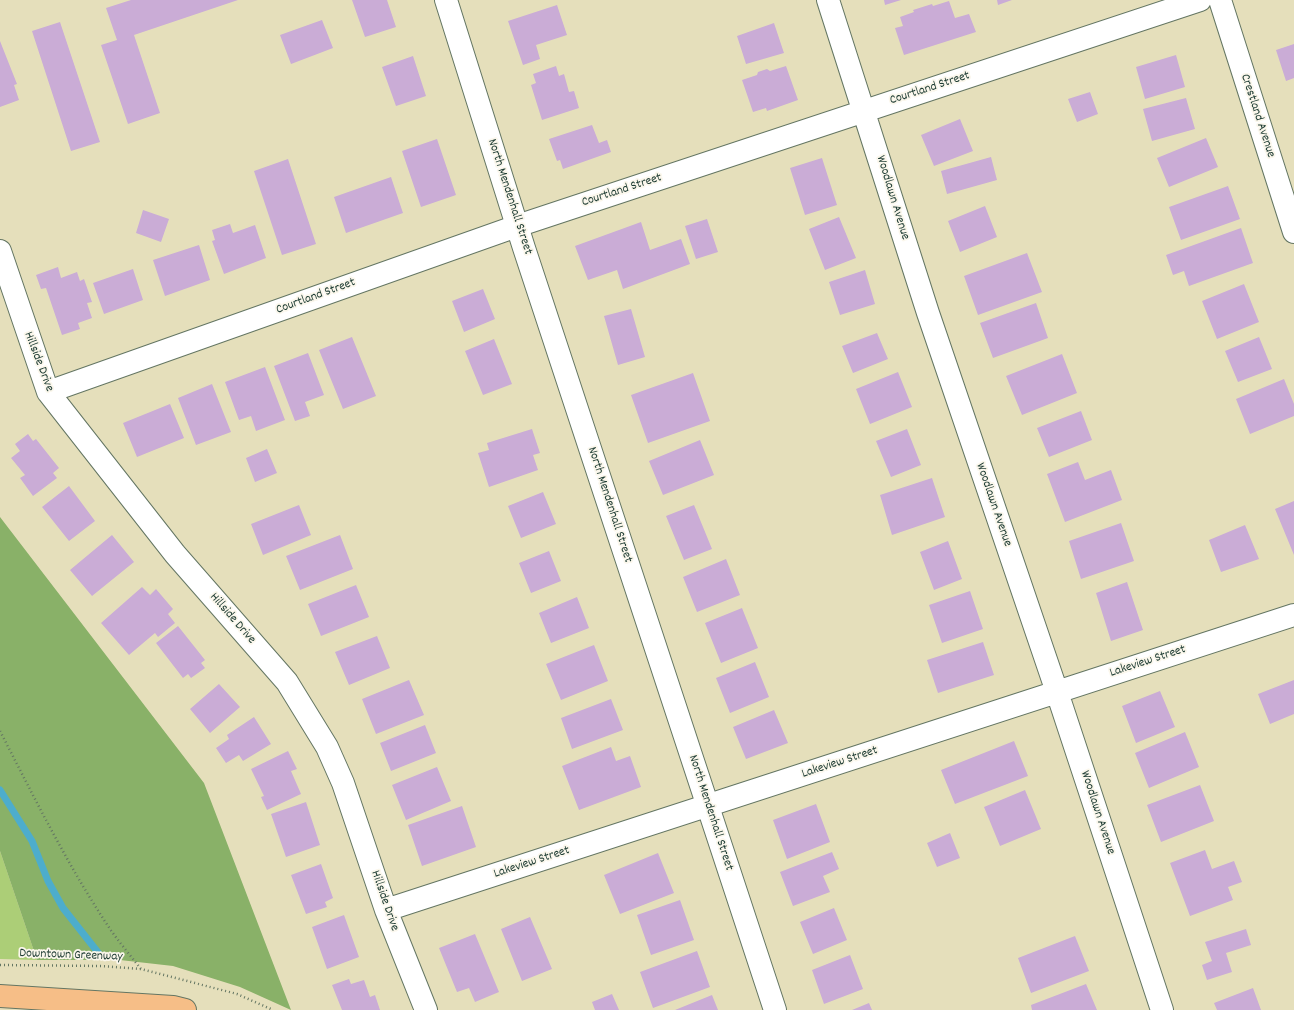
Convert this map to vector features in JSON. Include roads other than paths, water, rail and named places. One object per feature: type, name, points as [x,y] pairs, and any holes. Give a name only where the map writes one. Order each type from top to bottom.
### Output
[{"type":"main road","points":[[0,996],[173,1007],[185,1010]]},
{"type":"street","name":"North Mendenhall Street","points":[[446,0],[517,226],[775,1010]]},
{"type":"street","name":"Woodlawn Avenue","points":[[828,0],[928,313],[1057,692],[1162,1010]]},
{"type":"street","name":"Courtland Street","points":[[48,392],[517,226],[1200,0]]},
{"type":"street","name":"Crestland Avenue","points":[[1220,0],[1294,232]]},
{"type":"street","name":"Hillside Drive","points":[[0,251],[48,392],[175,554],[287,682],[327,747],[343,783],[386,910],[426,1010]]},
{"type":"street","name":"Lakeview Street","points":[[386,910],[707,807],[1294,615]]},
{"type":"waterway","points":[[0,790],[32,841],[48,881],[63,908],[100,955]]}]
